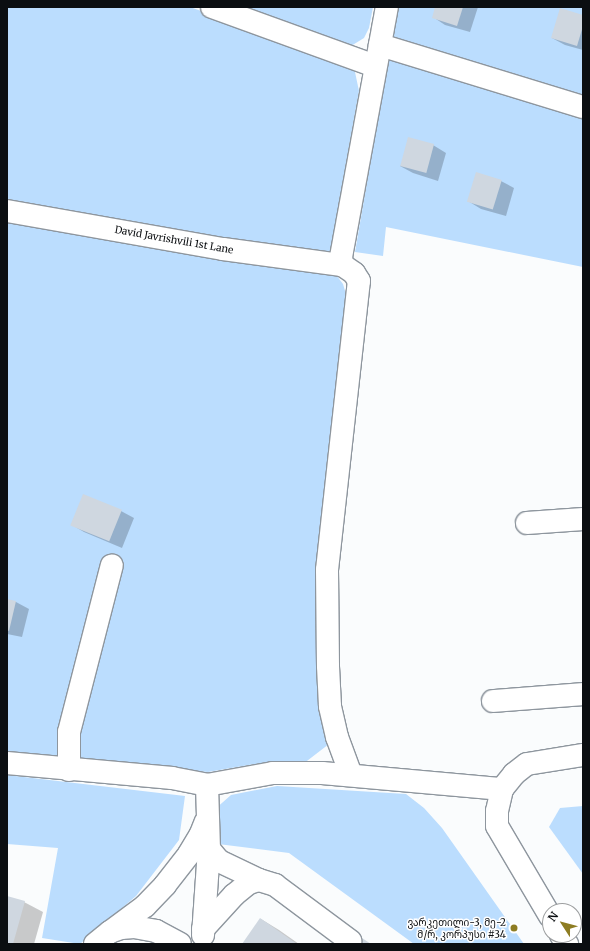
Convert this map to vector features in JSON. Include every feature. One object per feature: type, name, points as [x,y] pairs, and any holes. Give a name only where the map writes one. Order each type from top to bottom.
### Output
[{"type":"street","points":[[212,7],[375,66]]},
{"type":"street","points":[[351,775],[337,737],[330,706],[328,666],[327,570],[359,281],[354,273],[342,265],[341,257],[387,7]]},
{"type":"street","points":[[380,45],[583,107]]},
{"type":"street","name":"David Javrishvili 1st Lane","points":[[7,211],[223,248],[342,265]]},
{"type":"street","points":[[527,523],[583,519]]},
{"type":"street","points":[[69,770],[69,732],[112,565]]},
{"type":"street","points":[[493,701],[583,694]]},
{"type":"street","points":[[542,903],[497,826],[496,811],[502,789],[514,774],[527,764],[583,755]]},
{"type":"street","points":[[7,763],[69,770],[172,778],[207,785],[272,773],[351,775],[502,789]]},
{"type":"street","points":[[202,937],[209,849],[207,785]]},
{"type":"street","points":[[103,938],[145,906],[165,885],[189,854],[200,836],[208,817]]},
{"type":"street","points":[[209,849],[220,861],[275,886],[350,941]]},
{"type":"street","points":[[202,937],[234,895],[249,883],[259,880]]},
{"type":"street","points":[[103,938],[121,928],[134,927],[156,931],[180,944]]},
{"type":"shaded area","points":[[7,7],[190,7],[349,64],[355,72],[359,91],[331,247],[334,272],[343,284],[349,304],[329,744],[303,764],[261,763],[208,772],[33,759],[7,755]]},
{"type":"shaded area","points":[[236,7],[373,7],[369,28],[364,38],[351,46],[335,44]]},
{"type":"shaded area","points":[[397,7],[583,7],[583,267],[386,227],[383,256],[355,252]]},
{"type":"shaded area","points":[[7,775],[185,796],[179,840],[136,896],[80,944],[42,938],[58,848],[7,844]]},
{"type":"shaded area","points":[[277,786],[406,794],[424,808],[442,828],[524,944],[414,944],[289,853],[218,844],[214,810],[231,795]]},
{"type":"shaded area","points":[[583,806],[583,874],[549,827],[560,808]]},
{"type":"building","points":[[435,7],[463,7],[457,26],[432,18]]},
{"type":"building","points":[[560,8],[583,15],[583,26],[577,46],[551,38]]},
{"type":"building","points":[[408,137],[434,144],[426,173],[400,166]]},
{"type":"building","points":[[476,172],[502,180],[493,210],[467,202]]},
{"type":"building","points":[[83,494],[122,510],[109,541],[70,526]]},
{"type":"building","points":[[7,599],[16,601],[9,631],[7,630]]},
{"type":"building","points":[[7,896],[25,901],[13,944],[7,944]]},
{"type":"building","points":[[260,918],[297,944],[242,944]]},
{"type":"building","points":[[362,938],[371,944],[358,944]]},
{"type":"place","name":"ვარკეთილი-3, მე-2 მ/რ, კორპუსი #34","points":[[514,928]]}]
